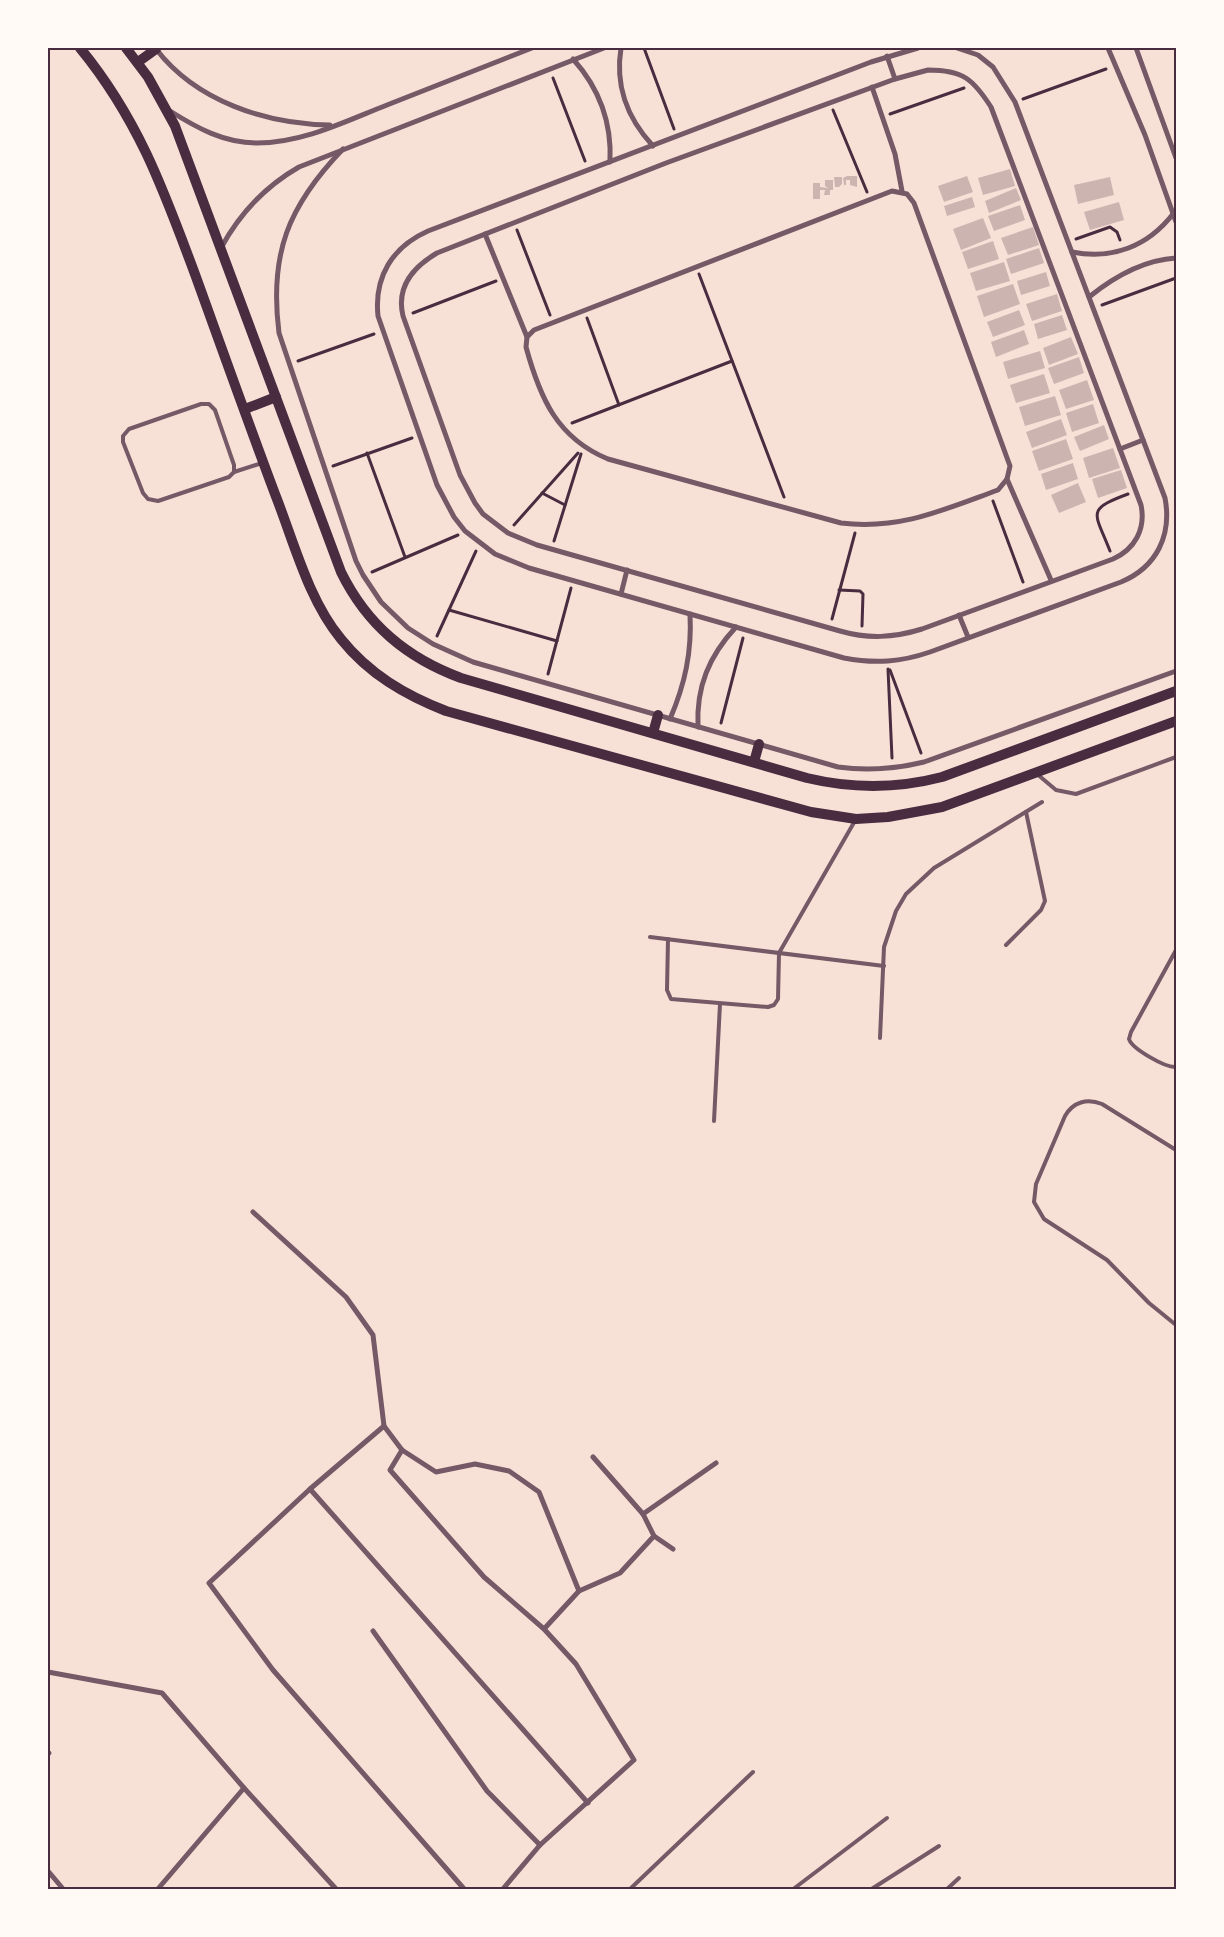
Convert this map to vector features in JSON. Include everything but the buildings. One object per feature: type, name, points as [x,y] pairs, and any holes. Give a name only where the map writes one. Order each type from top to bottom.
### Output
[{"type":"main road","points":[[80,48],[122,105],[148,153],[322,611],[340,638],[362,663],[387,683],[416,700],[446,712],[811,812],[856,819],[888,817],[933,809],[1176,721]]},
{"type":"main road","points":[[126,48],[138,62],[176,126],[341,572],[359,604],[383,632],[411,655],[444,672],[754,762],[840,785],[874,787],[908,784],[942,777],[1176,691]]},
{"type":"main road","points":[[138,62],[156,48]]},
{"type":"main road","points":[[245,409],[276,397]]},
{"type":"main road","points":[[653,733],[658,715]]},
{"type":"main road","points":[[754,762],[759,744]]},
{"type":"street","points":[[156,48],[168,64],[186,79],[227,103],[270,118],[292,123],[335,126]]},
{"type":"street","points":[[167,110],[204,132],[229,140],[256,143],[283,141],[335,126],[532,48]]},
{"type":"street","points":[[221,249],[234,224],[245,210],[270,186],[299,167],[604,48]]},
{"type":"street","points":[[621,48],[619,69],[623,97],[635,123],[653,146]]},
{"type":"street","points":[[918,48],[886,56],[428,231],[407,242],[390,259],[380,281],[377,304],[382,331],[445,502],[465,531],[480,544],[512,562],[573,581],[844,658],[887,662],[916,656],[1126,580],[1150,563],[1157,554],[1166,532],[1167,510],[1094,308],[1015,102],[993,66],[978,55],[957,48]]},
{"type":"street","points":[[1108,48],[1117,65],[1176,222]]},
{"type":"street","points":[[1136,48],[1176,158]]},
{"type":"street","points":[[886,56],[895,79]]},
{"type":"street","points":[[573,60],[591,81],[604,106],[610,134],[610,162]]},
{"type":"street","points":[[942,70],[966,77],[975,84],[991,107],[1143,512],[1140,534],[1126,552],[1113,559],[898,636],[861,636],[552,549],[508,533],[483,514],[460,475],[403,316],[401,304],[404,288],[416,267],[437,254],[485,234],[666,163],[895,79],[914,72],[942,70]]},
{"type":"street","points":[[872,87],[895,154],[902,191]]},
{"type":"street","points":[[343,149],[320,173],[300,202],[284,241],[278,266],[275,300],[279,334],[324,469],[363,575],[381,602],[394,616],[433,644],[473,662],[838,767],[858,770],[892,769],[924,762],[1176,671]]},
{"type":"street","points":[[527,337],[534,330],[552,322],[892,191],[902,191],[911,198],[1010,466],[1008,480],[1051,580]]},
{"type":"street","points":[[1072,252],[1099,255],[1124,251],[1137,246],[1157,232],[1174,214]]},
{"type":"street","points":[[485,234],[527,337],[527,352],[545,400],[561,427],[583,447],[608,459],[826,520],[875,526],[912,521],[998,490],[1008,480]]},
{"type":"street","points":[[1089,297],[1104,285],[1137,267],[1176,258]]},
{"type":"street","points":[[1120,449],[1143,440]]},
{"type":"street","points":[[621,594],[627,570]]},
{"type":"street","points":[[670,718],[683,685],[687,668],[690,650],[690,614]]},
{"type":"street","points":[[959,614],[968,638]]},
{"type":"street","points":[[698,727],[699,695],[708,665],[716,651],[736,627]]},
{"type":"street","points":[[253,1212],[346,1296],[373,1335],[384,1426],[402,1450],[436,1472],[475,1464],[509,1471],[539,1492],[579,1591]]},
{"type":"street","points":[[384,1426],[310,1489],[209,1583],[273,1670],[465,1890]]},
{"type":"street","points":[[402,1450],[390,1470],[484,1577],[544,1629],[576,1664],[634,1760],[540,1845],[502,1890]]},
{"type":"street","points":[[593,1457],[642,1514],[654,1536],[673,1549]]},
{"type":"street","points":[[642,1514],[716,1463]]},
{"type":"street","points":[[310,1489],[588,1803]]},
{"type":"street","points":[[544,1629],[579,1591],[620,1573],[654,1536]]},
{"type":"street","points":[[373,1631],[487,1791],[540,1845]]},
{"type":"street","points":[[48,1672],[162,1693],[244,1788],[337,1890]]},
{"type":"street","points":[[157,1890],[244,1788]]},
{"type":"street","points":[[48,1870],[64,1890]]},
{"type":"lane","points":[[234,472],[234,465],[215,410],[209,404],[201,404],[129,429],[123,436],[123,442],[143,493],[151,501],[158,501],[229,477],[234,472],[245,470],[264,462]]},
{"type":"lane","points":[[1035,773],[1056,790],[1076,794],[1176,757]]},
{"type":"lane","points":[[880,1038],[884,947],[896,911],[919,880],[934,868],[1042,802]]},
{"type":"lane","points":[[1006,945],[1041,910],[1045,900],[1026,812]]},
{"type":"lane","points":[[668,939],[669,996],[678,1001],[768,1007],[774,1005],[778,999],[780,953],[856,819]]},
{"type":"lane","points":[[650,937],[884,966]]},
{"type":"lane","points":[[1176,950],[1131,1032],[1129,1039],[1135,1048],[1167,1066],[1176,1067]]},
{"type":"lane","points":[[714,1121],[720,1004]]},
{"type":"lane","points":[[1176,1150],[1102,1104],[1088,1101],[1081,1102],[1069,1110],[1065,1116],[1036,1184],[1034,1196],[1036,1208],[1044,1219],[1107,1260],[1149,1303],[1176,1325]]},
{"type":"lane","points":[[629,1890],[753,1772]]},
{"type":"lane","points":[[792,1890],[888,1818]]},
{"type":"lane","points":[[870,1890],[939,1846]]},
{"type":"lane","points":[[946,1890],[959,1878]]},
{"type":"path","points":[[644,48],[677,136]]},
{"type":"path","points":[[1015,102],[1117,65]]},
{"type":"path","points":[[550,68],[589,170]]},
{"type":"path","points":[[882,117],[975,84]]},
{"type":"path","points":[[830,103],[870,200]]},
{"type":"path","points":[[514,223],[552,322]]},
{"type":"path","points":[[1069,242],[1110,227],[1117,232],[1124,251]]},
{"type":"path","points":[[696,267],[789,510]]},
{"type":"path","points":[[403,316],[503,278]]},
{"type":"path","points":[[1094,308],[1176,278]]},
{"type":"path","points":[[584,310],[618,405]]},
{"type":"path","points":[[288,364],[382,331]]},
{"type":"path","points":[[561,427],[732,361]]},
{"type":"path","points":[[324,469],[419,435]]},
{"type":"path","points":[[508,533],[583,447]]},
{"type":"path","points":[[552,549],[583,447]]},
{"type":"path","points":[[367,453],[405,557]]},
{"type":"path","points":[[1113,559],[1098,519],[1097,511],[1102,504],[1136,492]]},
{"type":"path","points":[[542,493],[565,505]]},
{"type":"path","points":[[990,493],[1026,590]]},
{"type":"path","points":[[829,628],[857,525]]},
{"type":"path","points":[[363,575],[465,531]]},
{"type":"path","points":[[433,644],[480,544]]},
{"type":"path","points":[[545,683],[573,581]]},
{"type":"path","points":[[839,590],[860,591],[863,594],[861,636]]},
{"type":"path","points":[[449,610],[557,641]]},
{"type":"path","points":[[718,733],[745,630]]},
{"type":"path","points":[[887,662],[924,762]]},
{"type":"path","points":[[887,662],[892,769]]}]
